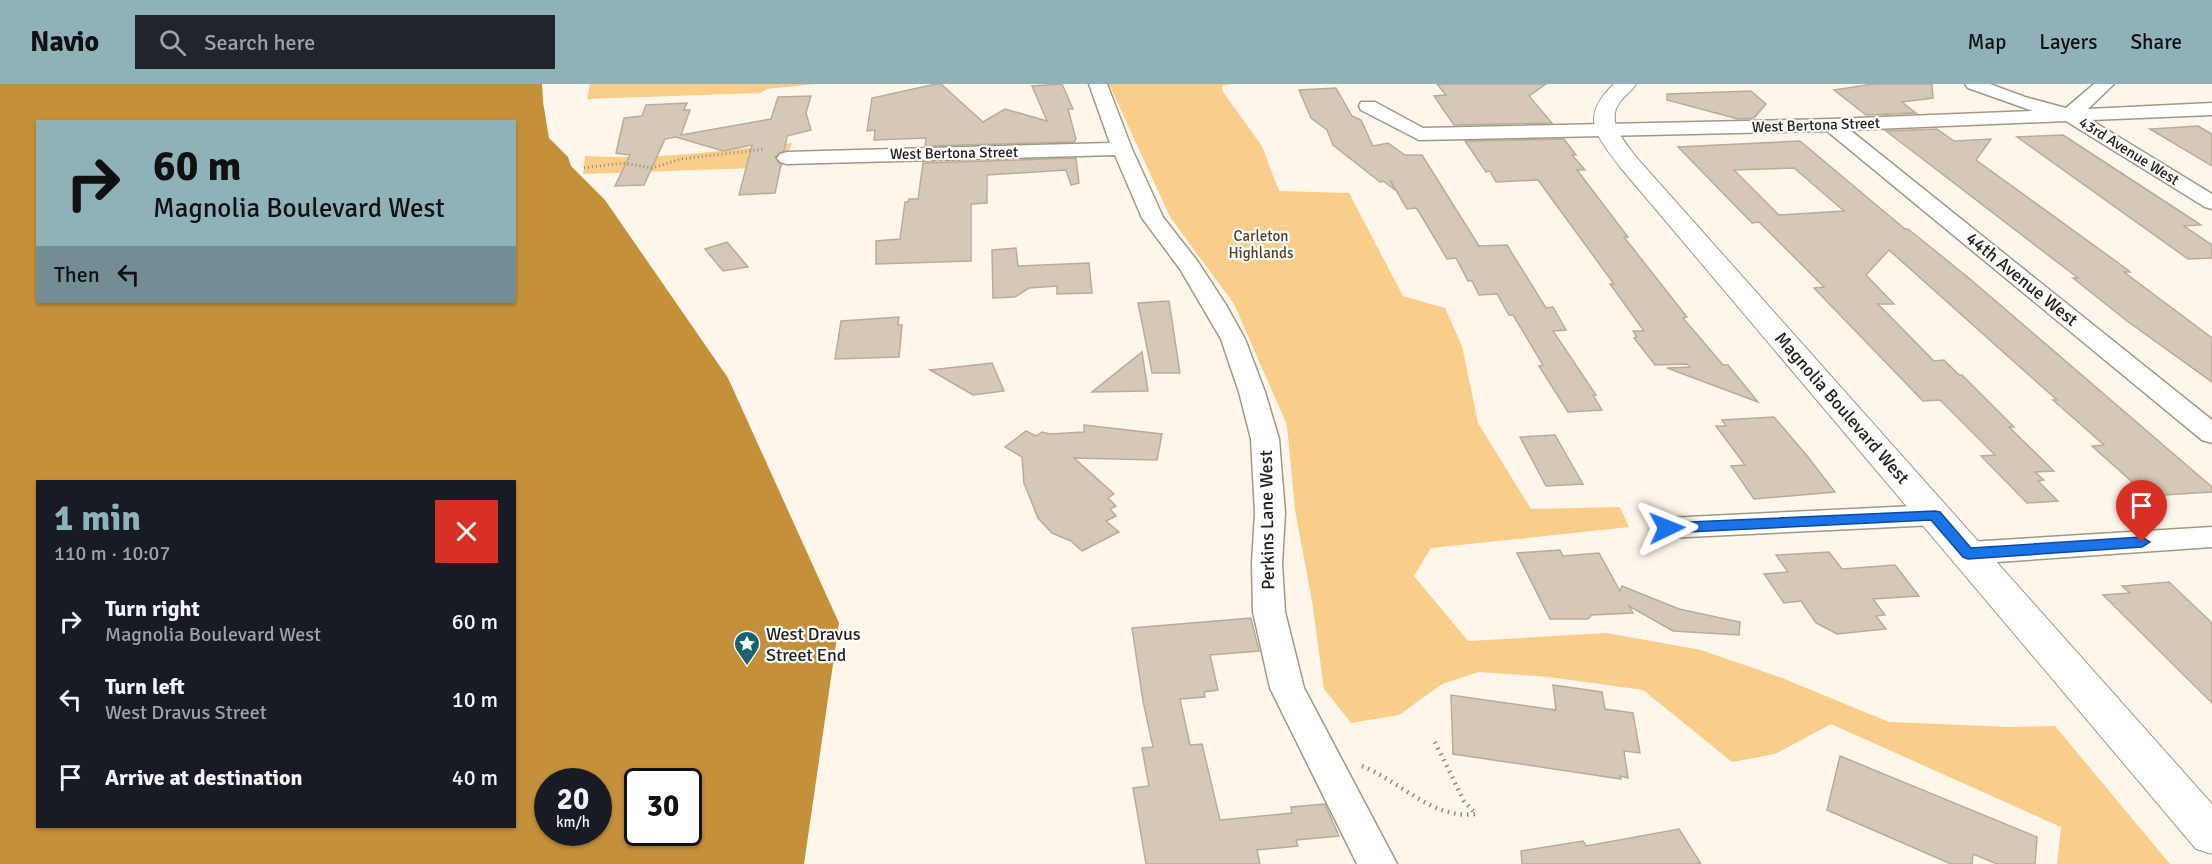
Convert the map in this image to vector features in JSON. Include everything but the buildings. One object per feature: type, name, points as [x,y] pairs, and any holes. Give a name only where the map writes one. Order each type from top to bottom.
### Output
[{"type":"street","name":"Perkins Lane West","points":[[1098,84],[1122,149],[1153,218],[1190,267],[1233,339],[1252,392],[1265,439],[1270,513],[1267,563],[1269,612],[1287,688],[1377,864]]},
{"type":"street","points":[[1604,130],[1604,108],[1626,84]]},
{"type":"street","name":"43rd Avenue West","points":[[1974,84],[2018,102],[2070,115],[2212,202]]},
{"type":"street","points":[[2070,115],[2105,84]]},
{"type":"street","name":"West Bertona Street","points":[[1368,106],[1419,134],[1832,125],[2212,109]]},
{"type":"street","name":"44th Avenue West","points":[[1832,125],[2212,434]]},
{"type":"street","name":"Magnolia Boulevard West","points":[[1604,130],[1661,201],[2212,835]]},
{"type":"street","name":"West Bertona Street","points":[[787,158],[1122,149]]},
{"type":"street","points":[[1667,528],[1935,515]]},
{"type":"street","points":[[1968,553],[2212,537]]},
{"type":"path","points":[[584,168],[623,163],[652,168],[673,161],[745,152]]},
{"type":"path","points":[[1325,762],[1346,762],[1376,770],[1422,801],[1465,817],[1476,814],[1464,801],[1434,740]]},
{"type":"green space","points":[[590,84],[815,84],[767,89],[760,93],[587,99]]},
{"type":"green space","name":"Carleton Highlands","points":[[1109,84],[1231,84],[1222,86],[1223,92],[1262,146],[1279,191],[1349,193],[1403,296],[1445,308],[1462,346],[1478,423],[1531,509],[1620,507],[1629,527],[1431,548],[1414,576],[1468,641],[1607,633],[1701,650],[1782,678],[1889,722],[2011,727],[2055,726],[2170,864],[2057,864],[2061,827],[1831,724],[1775,754],[1732,762],[1643,690],[1549,677],[1479,672],[1442,684],[1399,715],[1351,723],[1324,689],[1312,601],[1295,510],[1287,425],[1234,304],[1170,217]]},
{"type":"green space","points":[[792,143],[782,167],[583,174],[585,156],[663,156]]},
{"type":"shaded area","points":[[0,84],[542,84],[549,138],[568,157],[571,166],[605,200],[728,378],[839,623],[804,864],[0,864]]},
{"type":"place","name":"West Dravus Street End","points":[[747,667]]},
{"type":"route","points":[[1667,528],[1935,515],[1968,553],[2142,542]]}]
